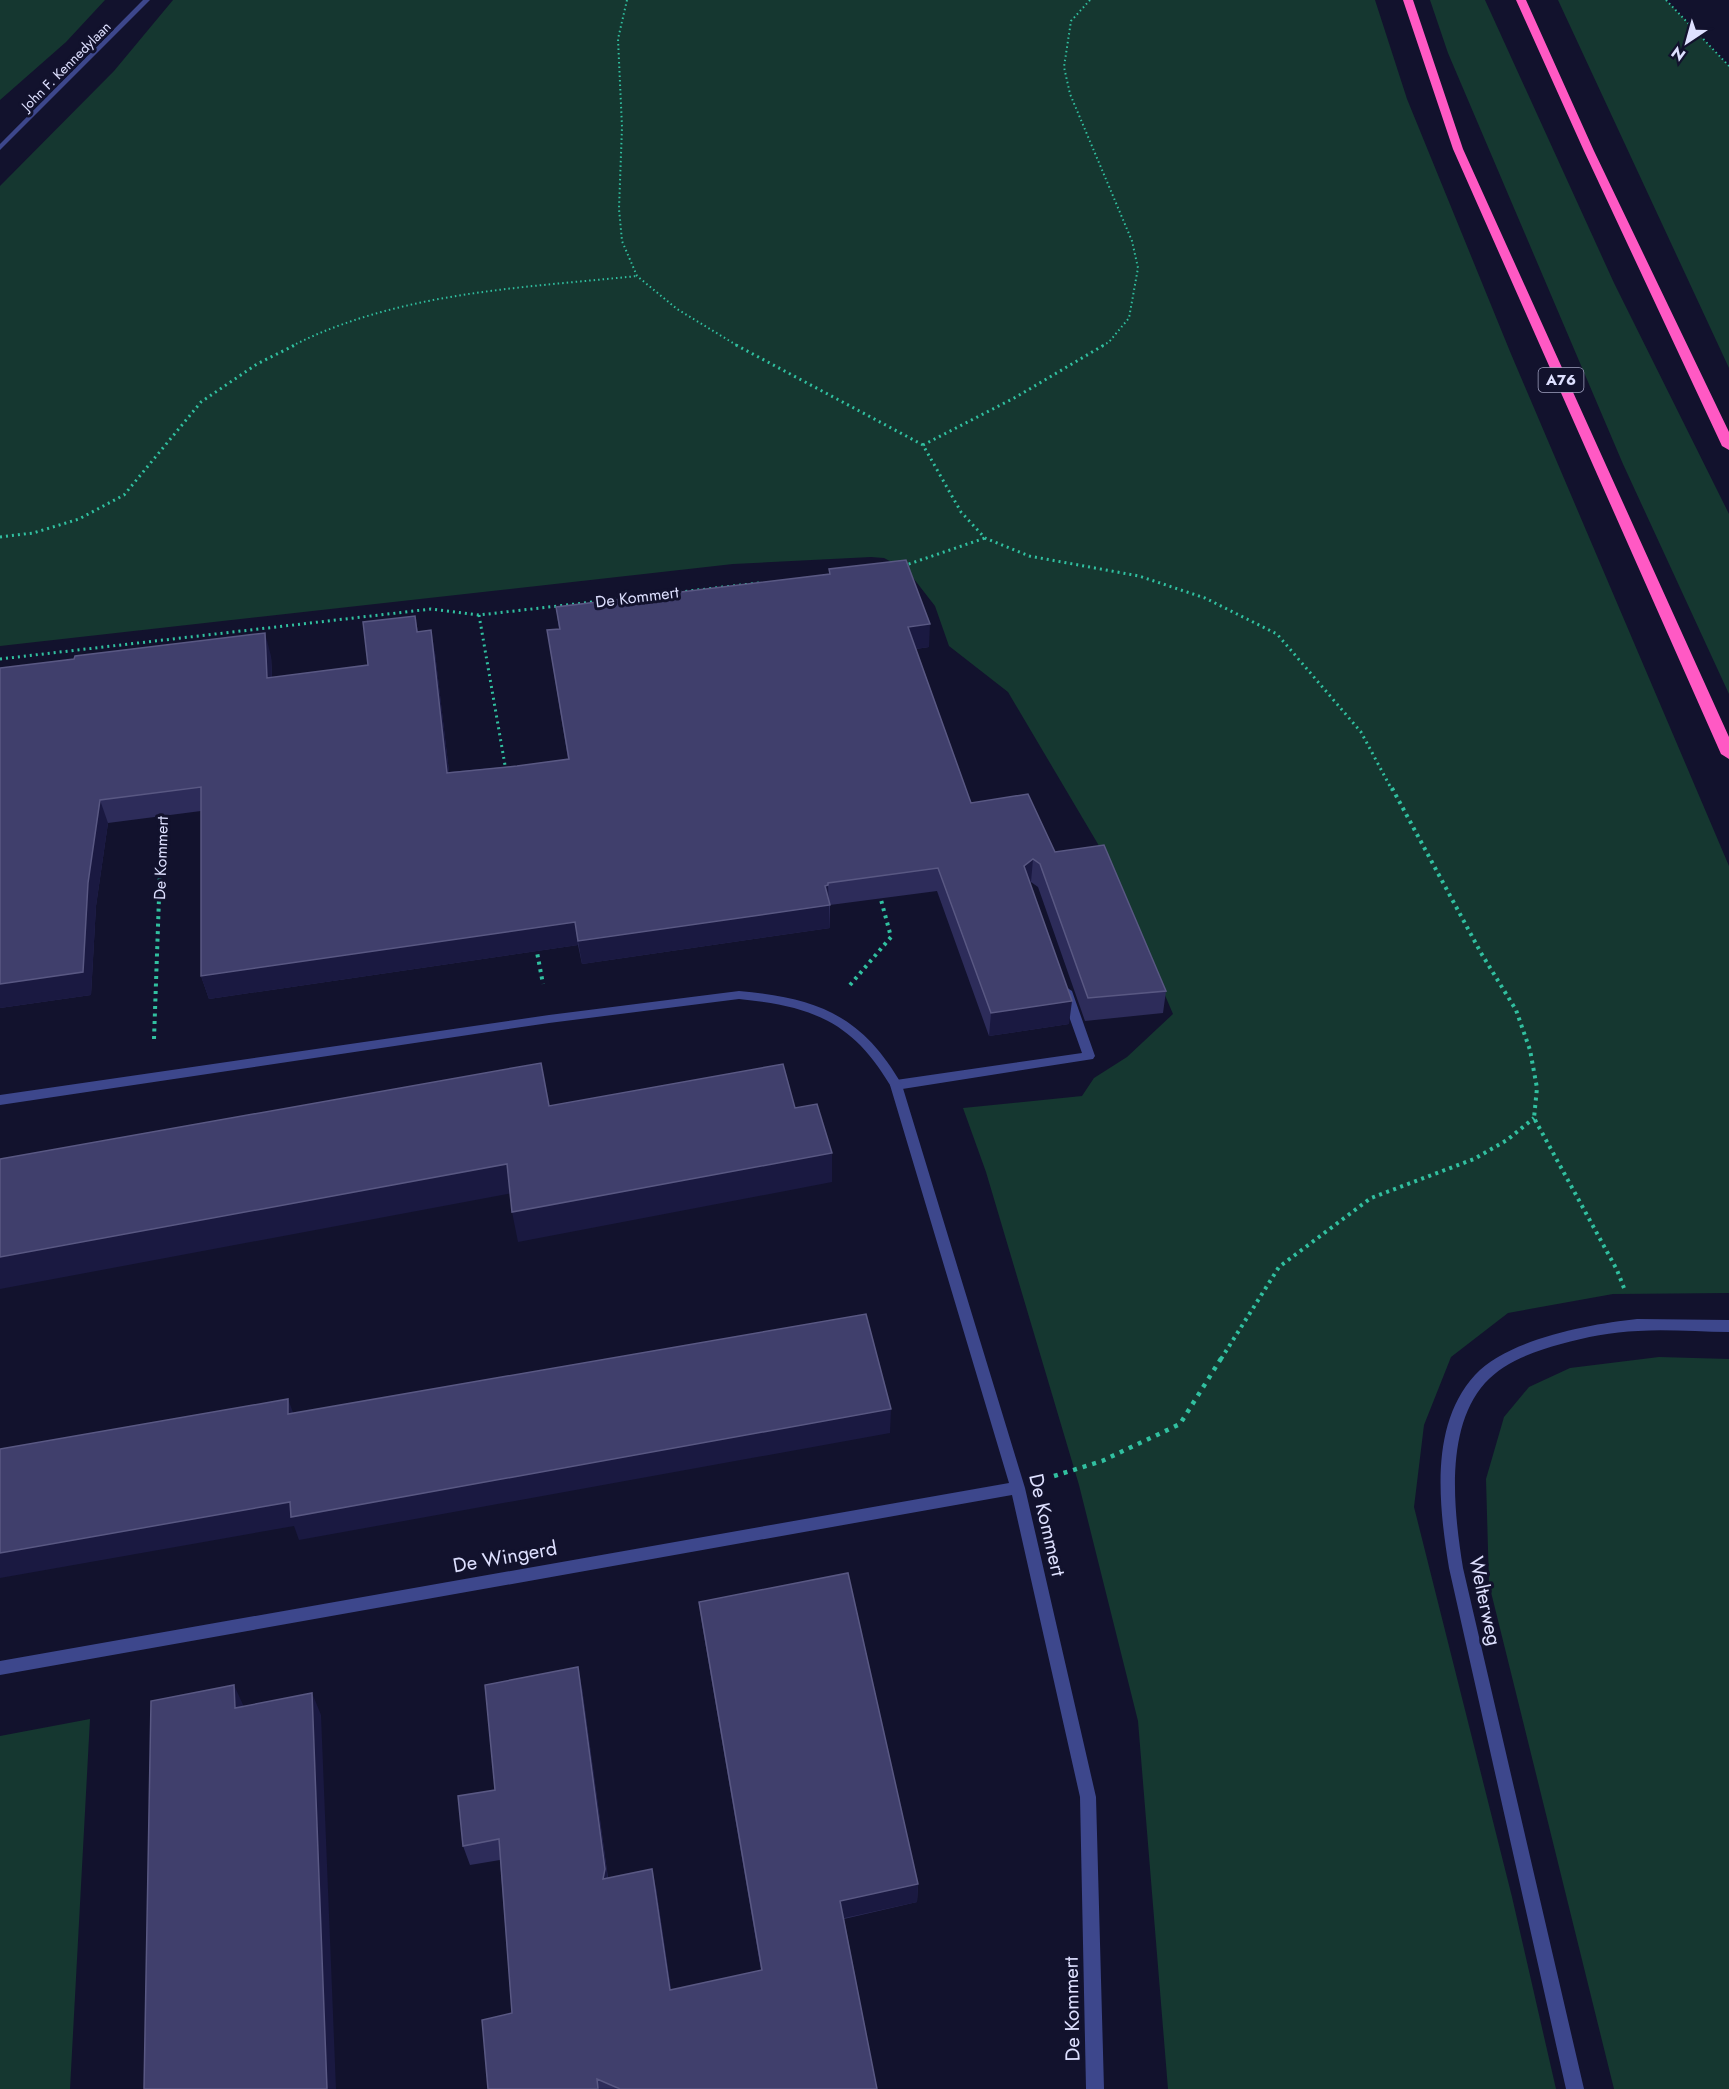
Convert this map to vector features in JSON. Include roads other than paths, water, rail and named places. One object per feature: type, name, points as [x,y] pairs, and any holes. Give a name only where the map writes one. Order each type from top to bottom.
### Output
[{"type":"highway","name":"A76","points":[[1408,0],[1458,149],[1729,753]]},
{"type":"highway","points":[[1521,0],[1589,151],[1729,446]]},
{"type":"street","name":"John F. Kennedylaan","points":[[0,148],[147,0]]},
{"type":"street","points":[[896,1084],[1089,1056],[1062,978]]},
{"type":"street","name":"De Kommert","points":[[0,1100],[549,1020],[739,995],[770,997],[826,1013],[850,1027],[870,1043],[885,1063],[896,1084],[1018,1488],[1088,1797],[1095,2089]]},
{"type":"street","name":"Welterweg","points":[[1575,2089],[1456,1568],[1448,1524],[1447,1480],[1450,1449],[1467,1398],[1480,1379],[1500,1363],[1548,1341],[1637,1325],[1729,1326]]},
{"type":"street","name":"De Wingerd","points":[[0,1668],[1018,1488]]}]
